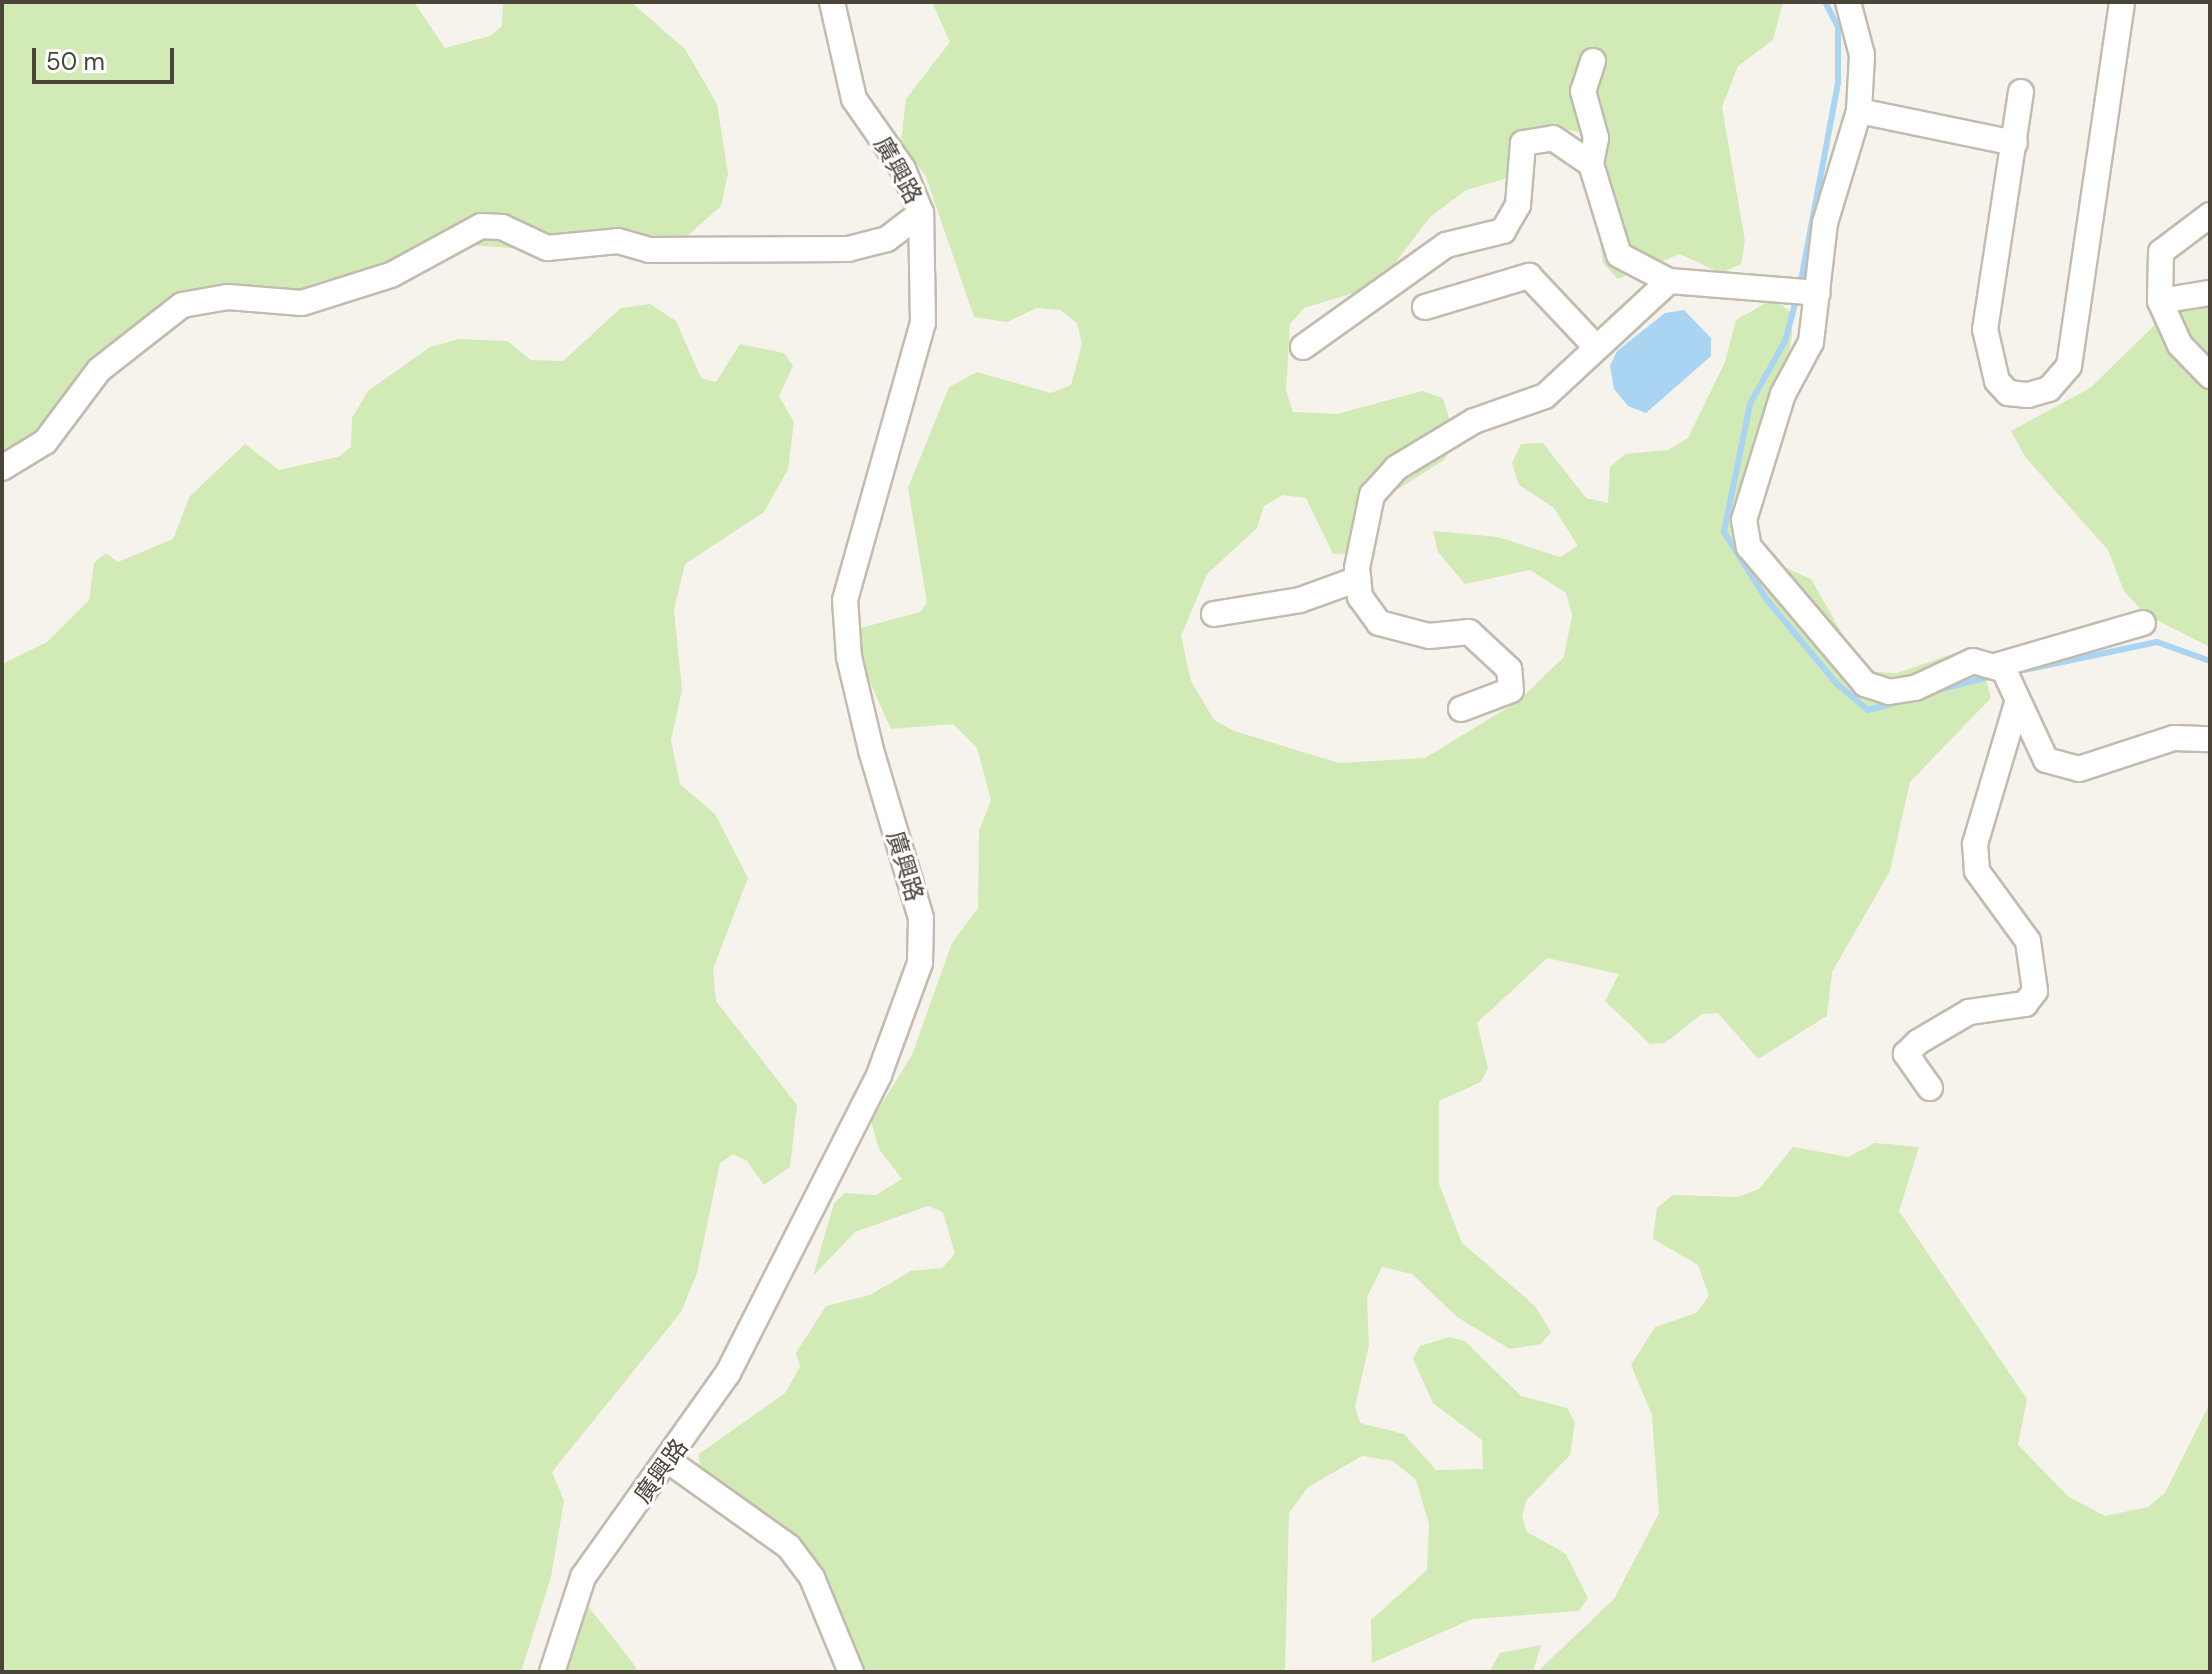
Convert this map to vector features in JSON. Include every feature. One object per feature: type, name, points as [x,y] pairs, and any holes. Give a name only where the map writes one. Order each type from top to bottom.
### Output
[{"type":"street","name":"廣興路","points":[[552,1672],[583,1577],[670,1462],[728,1373],[879,1075],[920,963],[921,918],[867,735],[849,657],[845,600],[923,323],[921,213],[903,169],[854,99],[832,2]]},
{"type":"street","points":[[1848,2],[1862,55],[1859,111],[1825,223],[1814,292],[1811,342],[1783,394],[1744,520],[1749,547],[1865,684],[1889,692],[1915,688],[1973,661],[2006,681],[2046,760],[2079,769],[2174,738],[2210,739]]},
{"type":"street","points":[[2021,92],[1985,329],[1997,381],[2008,393],[2028,395],[2049,389],[2069,366],[2122,2]]},
{"type":"street","points":[[1593,61],[1583,91],[1596,138],[1591,164],[1619,255],[1669,281],[1814,292]]},
{"type":"street","points":[[1859,111],[2015,143]]},
{"type":"street","points":[[1303,347],[1446,245],[1503,231],[1518,205],[1523,143],[1553,138],[1591,164]]},
{"type":"street","points":[[2,468],[45,442],[99,370],[182,305],[228,297],[302,303],[391,275],[481,226],[502,227],[547,248],[618,241],[649,250],[848,249],[887,239],[921,213]]},
{"type":"street","points":[[2208,371],[2180,345],[2160,301],[2161,252],[2210,215]]},
{"type":"street","points":[[1425,307],[1529,276],[1594,345]]},
{"type":"street","points":[[1461,709],[1511,690],[1498,652],[1469,632],[1429,636],[1379,623],[1360,597],[1358,579],[1364,517],[1396,468],[1474,421],[1545,396],[1594,345],[1669,281]]},
{"type":"street","points":[[2160,301],[2210,293]]},
{"type":"street","points":[[1214,614],[1300,600],[1358,579]]},
{"type":"street","points":[[2006,681],[2143,623]]},
{"type":"street","points":[[1930,1088],[1906,1054],[1918,1042],[1969,1012],[2025,1004],[2035,991],[2028,941],[1977,871],[1975,844],[2006,681]]},
{"type":"street","points":[[670,1462],[789,1547],[812,1578],[851,1672]]},
{"type":"green space","points":[[2,2],[414,2],[445,48],[490,36],[502,26],[503,2],[631,2],[685,49],[717,104],[728,174],[721,206],[686,237],[611,256],[470,245],[330,300],[198,297],[122,360],[67,391],[27,445],[2,460]]},
{"type":"green space","points":[[932,2],[1783,2],[1773,40],[1738,66],[1722,107],[1745,241],[1741,264],[1721,273],[1680,254],[1618,279],[1603,263],[1585,133],[1543,125],[1526,139],[1522,161],[1508,178],[1466,190],[1430,217],[1385,276],[1367,289],[1304,308],[1290,324],[1286,391],[1293,412],[1337,414],[1422,391],[1443,398],[1456,441],[1444,460],[1387,496],[1373,539],[1356,553],[1333,554],[1306,498],[1283,495],[1264,506],[1257,528],[1207,574],[1181,636],[1191,681],[1214,720],[1234,731],[1339,763],[1425,758],[1517,702],[1564,657],[1572,615],[1566,593],[1530,570],[1465,584],[1438,552],[1433,531],[1498,537],[1560,557],[1578,546],[1554,508],[1519,485],[1512,463],[1521,444],[1543,443],[1586,498],[1608,503],[1610,467],[1626,454],[1668,450],[1688,438],[1725,362],[1736,320],[1773,299],[1792,313],[1792,336],[1771,449],[1740,510],[1752,552],[1811,579],[1856,658],[1875,672],[1897,673],[1958,652],[1980,656],[1991,698],[1910,782],[1890,871],[1832,972],[1827,1016],[1758,1059],[1718,1013],[1702,1014],[1665,1043],[1650,1044],[1605,1001],[1619,974],[1547,958],[1477,1023],[1488,1068],[1481,1082],[1439,1101],[1439,1184],[1462,1243],[1535,1306],[1551,1332],[1541,1344],[1510,1349],[1457,1317],[1412,1274],[1382,1267],[1367,1297],[1369,1345],[1355,1407],[1360,1423],[1404,1434],[1436,1470],[1483,1469],[1482,1440],[1433,1403],[1413,1359],[1420,1346],[1449,1337],[1465,1341],[1521,1396],[1567,1408],[1575,1423],[1570,1455],[1526,1501],[1522,1517],[1527,1532],[1566,1554],[1588,1598],[1579,1611],[1472,1619],[1372,1663],[1371,1620],[1427,1570],[1429,1524],[1416,1480],[1393,1461],[1362,1456],[1308,1487],[1289,1513],[1285,1672],[863,1672],[839,1608],[778,1520],[720,1492],[700,1469],[699,1454],[785,1393],[800,1367],[796,1353],[826,1306],[870,1295],[911,1271],[942,1268],[955,1254],[943,1212],[928,1206],[855,1232],[813,1276],[834,1203],[845,1193],[876,1195],[902,1179],[879,1149],[871,1121],[912,1055],[952,943],[978,908],[979,831],[991,800],[977,748],[953,724],[891,729],[851,640],[853,630],[920,612],[927,603],[908,488],[949,387],[977,372],[1051,393],[1071,385],[1082,344],[1077,323],[1060,310],[1037,308],[1007,322],[974,317],[926,177],[901,141],[906,99],[950,42]]},
{"type":"green space","points":[[2210,295],[2210,647],[2145,614],[2124,591],[2108,550],[2026,458],[2011,431],[2090,388],[2166,314]]},
{"type":"green space","points":[[650,304],[676,321],[701,378],[716,382],[740,344],[784,353],[793,366],[779,396],[794,422],[788,469],[764,512],[685,564],[674,610],[682,690],[671,740],[680,784],[715,814],[748,878],[713,969],[716,1001],[797,1105],[790,1167],[764,1185],[747,1161],[733,1154],[720,1163],[697,1273],[681,1312],[552,1472],[564,1501],[551,1577],[521,1672],[2,1672],[2,664],[47,642],[89,600],[94,563],[106,553],[118,562],[173,539],[190,496],[245,444],[279,470],[338,457],[351,447],[352,418],[368,391],[430,347],[459,339],[507,341],[531,360],[563,361],[621,308]]},
{"type":"green space","points":[[1875,1143],[1919,1147],[1899,1211],[2027,1399],[2018,1445],[2069,1497],[2105,1516],[2148,1507],[2165,1493],[2210,1403],[2210,1672],[1537,1672],[1614,1599],[1659,1513],[1652,1415],[1631,1365],[1655,1327],[1696,1313],[1709,1296],[1698,1265],[1653,1239],[1657,1208],[1673,1195],[1738,1197],[1759,1189],[1793,1147],[1848,1157]]},
{"type":"green space","points":[[588,1606],[638,1672],[559,1672],[567,1630]]},
{"type":"green space","points":[[1541,1645],[1533,1672],[1489,1672],[1500,1653]]},
{"type":"water","points":[[1684,310],[1711,338],[1711,356],[1646,413],[1628,406],[1614,389],[1610,366],[1617,351],[1665,313]]},
{"type":"waterway","points":[[1800,286],[1838,83],[1838,27],[1825,2]]},
{"type":"waterway","points":[[1797,297],[1785,341],[1750,404],[1724,532],[1767,600],[1837,684],[1868,710],[1897,702]]},
{"type":"waterway","points":[[2024,670],[2157,642],[2210,661]]},
{"type":"waterway","points":[[1934,691],[1993,676]]}]
